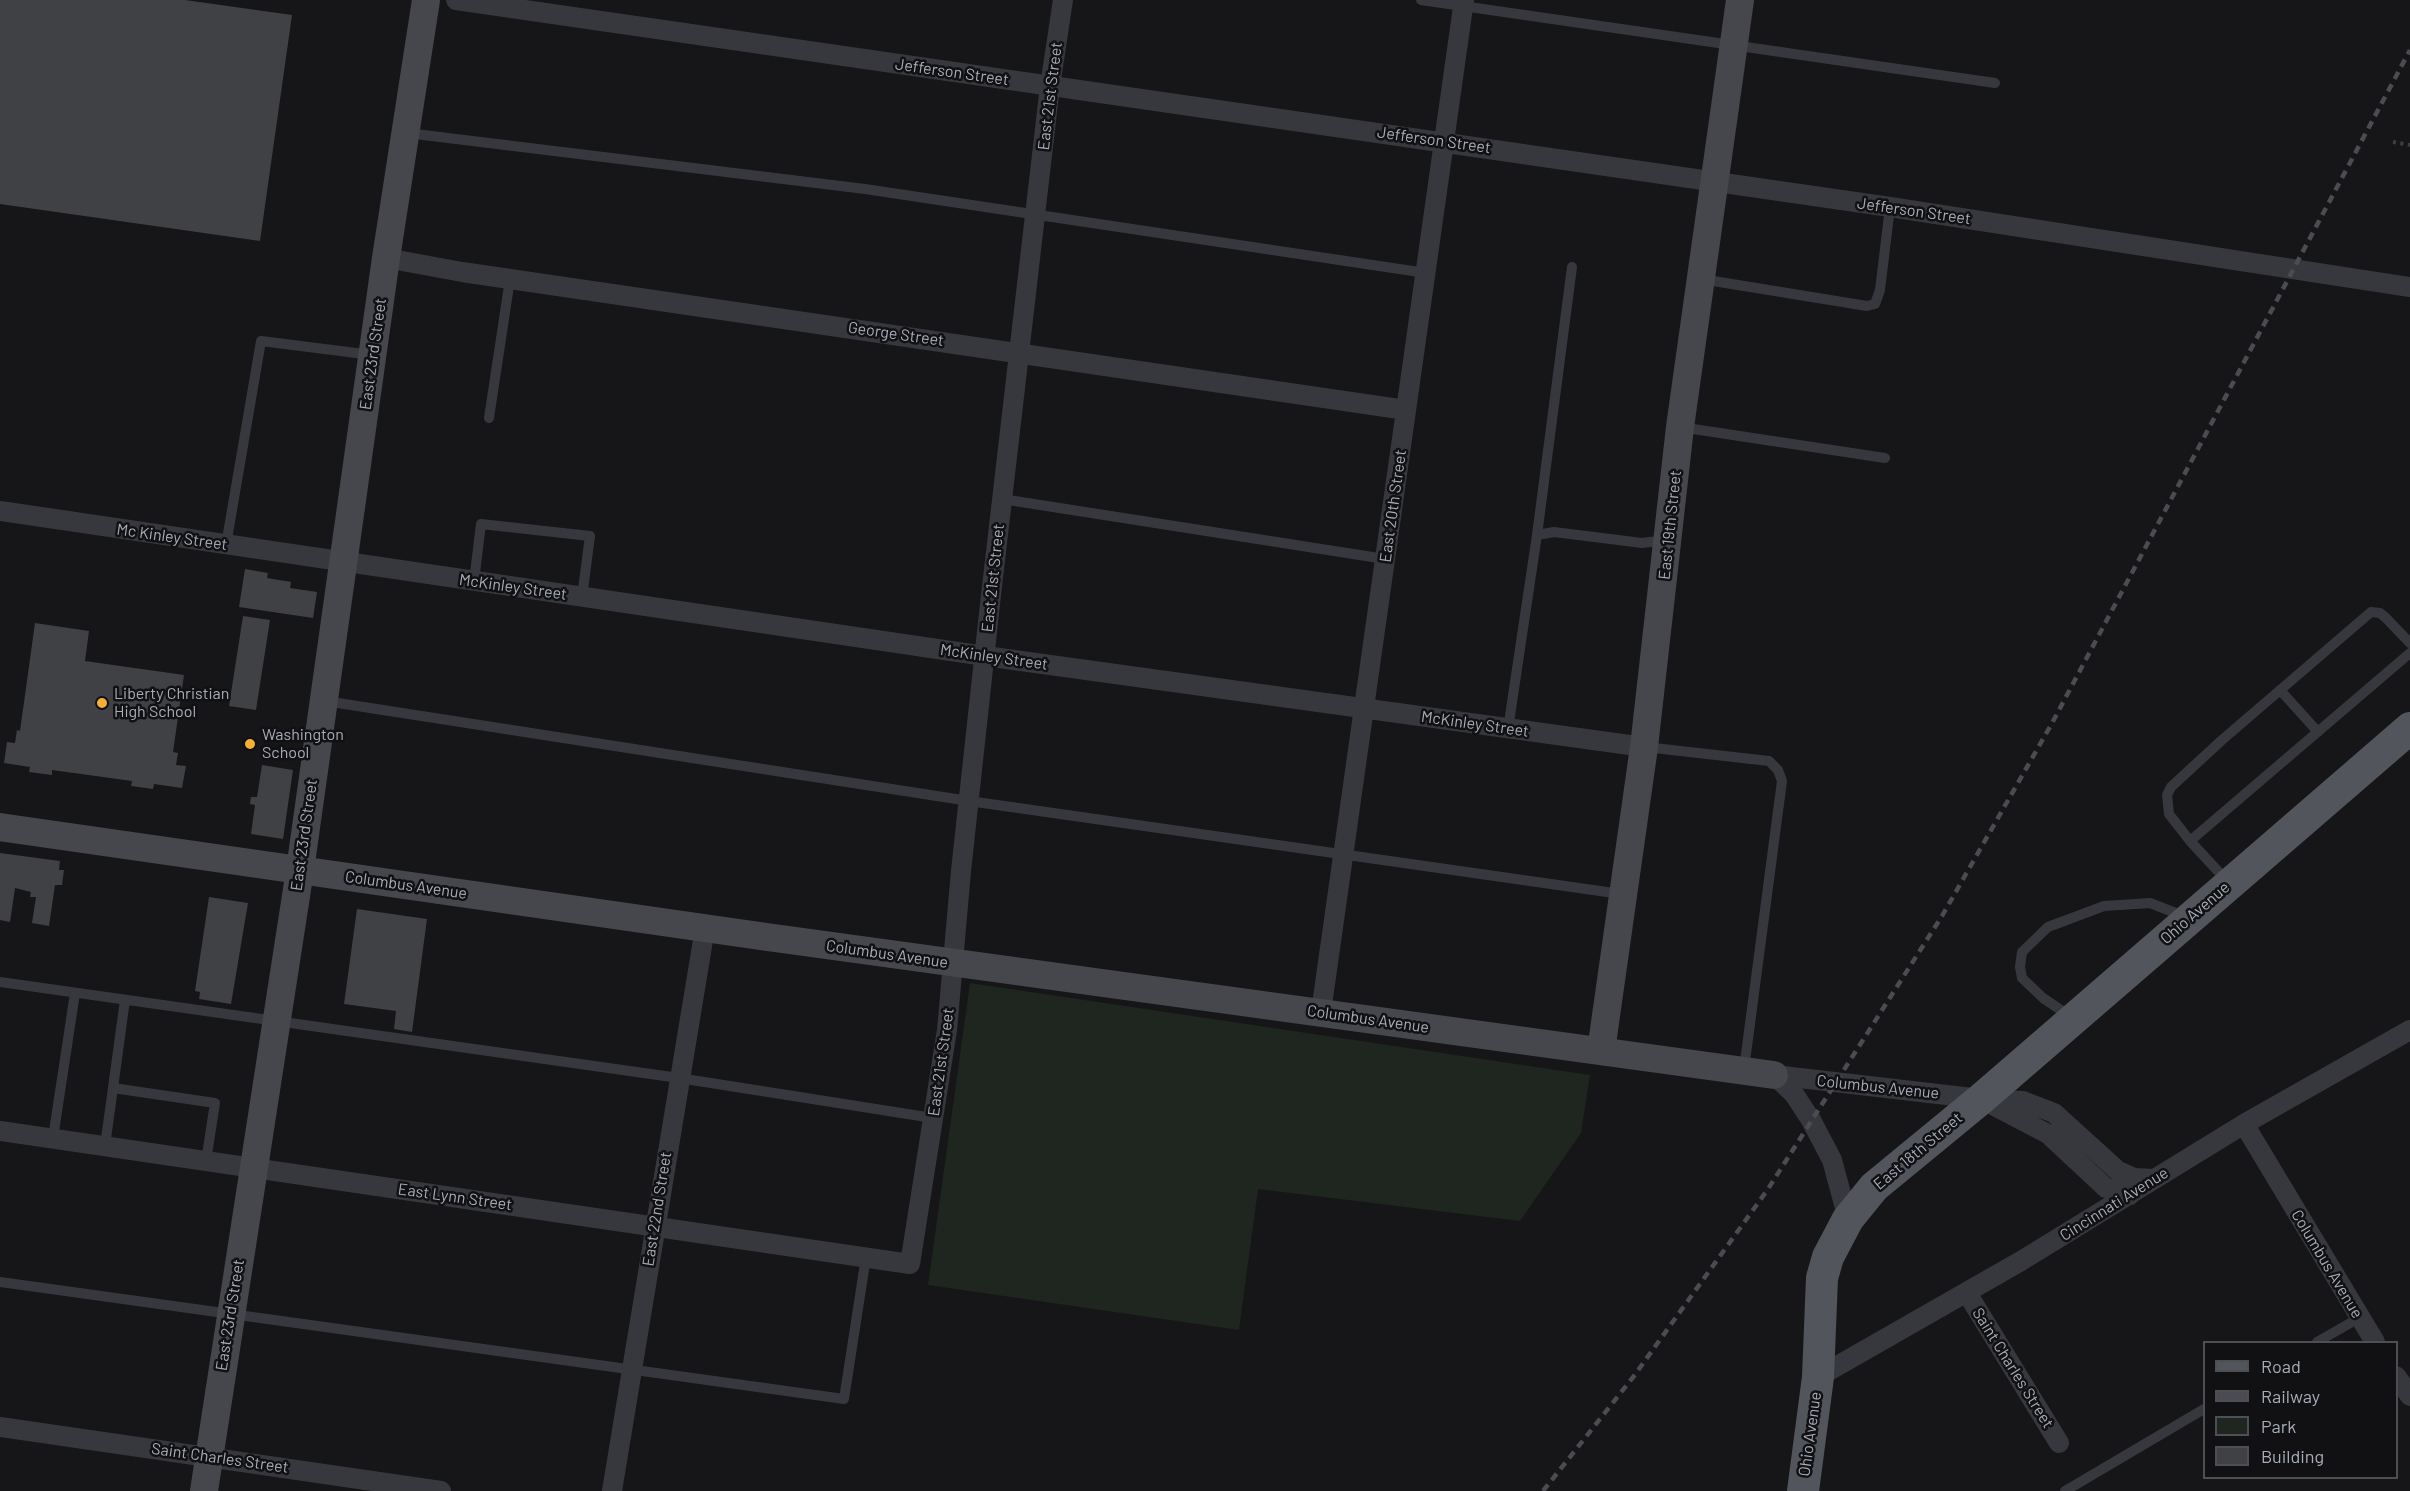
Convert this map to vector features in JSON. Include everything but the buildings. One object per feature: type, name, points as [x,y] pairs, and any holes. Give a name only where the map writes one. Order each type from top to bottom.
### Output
[{"type":"main road","name":"Ohio Avenue","points":[[1981,1099],[2410,728]]},
{"type":"main road","name":"East 18th Street","points":[[1818,1377],[1822,1278],[1828,1257],[1848,1219],[1874,1187],[1981,1099]]},
{"type":"main road","name":"Ohio Avenue","points":[[1803,1491],[1818,1377]]},
{"type":"street","name":"East 23rd Street","points":[[204,1491],[300,870],[386,258],[426,0]]},
{"type":"street","name":"Jefferson Street","points":[[456,0],[1444,141],[2410,287]]},
{"type":"street","name":"East 21st Street","points":[[910,1264],[947,1030],[952,962],[1002,499],[1050,86],[1063,0]]},
{"type":"street","name":"East 19th Street","points":[[1601,1051],[1644,747],[1680,428],[1740,0]]},
{"type":"street","name":"East 20th Street","points":[[1322,1012],[1464,3]]},
{"type":"street","name":"George Street","points":[[386,258],[510,279],[1406,410]]},
{"type":"street","name":"Mc Kinley Street","points":[[0,511],[344,562]]},
{"type":"street","name":"McKinley Street","points":[[344,562],[985,656],[1644,747]]},
{"type":"street","name":"Columbus Avenue","points":[[0,827],[705,928],[1774,1075],[1981,1099],[2048,1134],[2106,1188],[2130,1195]]},
{"type":"street","name":"East 22nd Street","points":[[612,1491],[705,928]]},
{"type":"street","name":"Cincinnati Avenue","points":[[1818,1377],[1967,1293],[2244,1124],[2410,1030]]},
{"type":"street","name":"Columbus Avenue","points":[[1774,1075],[1794,1094],[1832,1160],[1848,1219]]},
{"type":"street","points":[[1981,1099],[2023,1101],[2054,1113],[2118,1171],[2134,1178],[2154,1179]]},
{"type":"street","name":"Columbus Avenue","points":[[2244,1124],[2374,1341]]},
{"type":"street","name":"East Lynn Street","points":[[0,1131],[910,1264]]},
{"type":"street","name":"Saint Charles Street","points":[[1967,1293],[2059,1443]]},
{"type":"street","points":[[2398,1378],[2410,1396]]},
{"type":"street","name":"Saint Charles Street","points":[[0,1427],[441,1491]]},
{"type":"lane","points":[[1420,0],[1464,3],[1734,46],[1995,83]]},
{"type":"lane","points":[[405,132],[865,189],[1426,273]]},
{"type":"lane","points":[[1701,279],[1867,306],[1875,304],[1880,290],[1890,207]]},
{"type":"lane","points":[[1508,729],[1537,535],[1572,267]]},
{"type":"lane","points":[[489,418],[510,279]]},
{"type":"lane","points":[[226,544],[261,341],[372,355]]},
{"type":"lane","points":[[1680,428],[1885,458]]},
{"type":"lane","points":[[1002,499],[1385,559]]},
{"type":"lane","points":[[474,581],[481,524],[590,536],[582,597]]},
{"type":"lane","points":[[1537,535],[1554,532],[1642,543],[1668,540]]},
{"type":"lane","points":[[2230,883],[2190,841],[2169,814],[2167,795],[2171,787],[2371,612],[2385,616],[2410,643]]},
{"type":"lane","points":[[2190,841],[2410,653]]},
{"type":"lane","points":[[2280,690],[2318,732]]},
{"type":"lane","points":[[324,701],[969,801],[1624,895]]},
{"type":"lane","points":[[1644,747],[1769,761],[1778,770],[1782,781],[1744,1070]]},
{"type":"lane","points":[[2073,1018],[2043,998],[2022,978],[2020,967],[2022,952],[2048,927],[2104,906],[2150,903],[2189,918]]},
{"type":"lane","points":[[0,982],[679,1078],[933,1118]]},
{"type":"lane","points":[[53,1138],[75,993]]},
{"type":"lane","points":[[105,1146],[124,1000]]},
{"type":"lane","points":[[113,1088],[214,1102],[206,1161]]},
{"type":"lane","points":[[0,1282],[230,1316],[844,1399],[866,1257]]},
{"type":"lane","points":[[2319,1341],[2359,1318]]},
{"type":"lane","points":[[2065,1491],[2203,1410]]},
{"type":"path","points":[[2393,142],[2410,145]]},
{"type":"green space","points":[[970,983],[1590,1075],[1581,1133],[1520,1221],[1258,1189],[1239,1330],[928,1285]]},
{"type":"railway","points":[[1543,1491],[1634,1376],[1768,1189],[1942,916],[2051,725],[2410,50]]},
{"type":"place","name":"Liberty Christian High School","points":[[102,703]]},
{"type":"place","name":"Washington School","points":[[250,744]]}]
